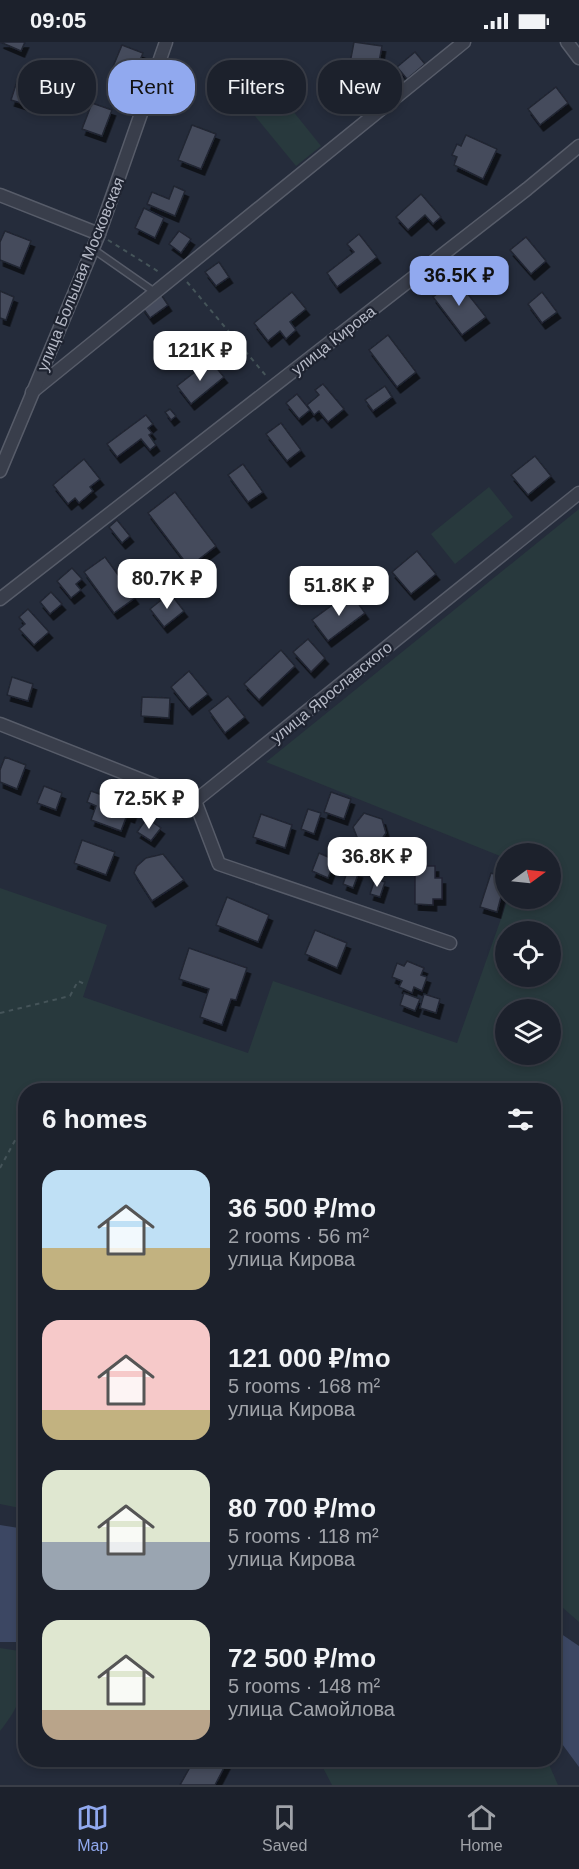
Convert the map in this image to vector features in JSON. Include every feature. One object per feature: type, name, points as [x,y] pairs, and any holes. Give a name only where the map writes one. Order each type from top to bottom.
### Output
[{"type":"street","name":"улица Большая Московская","points":[[0,471],[99,234],[166,42]]},
{"type":"street","points":[[32,392],[464,42]]},
{"type":"street","points":[[567,42],[579,58]]},
{"type":"street","name":"улица Кирова","points":[[0,598],[579,146]]},
{"type":"street","points":[[0,195],[99,234]]},
{"type":"street","name":"улица Ярославского","points":[[195,801],[579,493]]},
{"type":"street","points":[[0,724],[195,801],[219,864],[450,943]]},
{"type":"lane","points":[[93,249],[156,292]]},
{"type":"path","points":[[99,234],[157,272],[180,273],[274,386]]},
{"type":"path","points":[[0,1013],[70,996],[78,981],[87,985]]},
{"type":"path","points":[[0,1168],[18,1135]]},
{"type":"shaded area","points":[[257,114],[295,114],[321,146],[296,166],[255,116]]},
{"type":"shaded area","points":[[489,487],[513,517],[455,564],[431,534]]},
{"type":"shaded area","points":[[579,509],[579,1622],[561,1606],[561,1083],[18,1083],[18,1508],[0,1504],[0,888],[107,925],[83,997],[248,1053],[273,981],[457,1043],[495,936],[495,987],[561,987],[561,921],[500,921],[504,909],[561,909],[561,843],[495,843],[495,854],[266,762]]},
{"type":"shaded area","points":[[0,1648],[18,1651],[18,1703],[0,1731]]},
{"type":"shaded area","points":[[323,1767],[550,1767],[558,1785],[332,1785]]},
{"type":"water","points":[[0,1525],[18,1528],[18,1642],[0,1642]]},
{"type":"water","points":[[561,1634],[579,1646],[579,1767],[561,1743]]},
{"type":"building","points":[[0,42],[25,42],[21,51]]},
{"type":"building","points":[[354,42],[382,46],[379,60],[351,60]]},
{"type":"building","points":[[122,45],[143,53],[140,60],[116,60]]},
{"type":"building","points":[[415,52],[425,64],[407,79],[402,73],[402,63]]},
{"type":"building","points":[[17,81],[18,81],[18,102],[11,100]]},
{"type":"building","points":[[556,87],[568,103],[540,125],[528,109]]},
{"type":"building","points":[[96,104],[108,109],[108,114],[110,114],[102,136],[82,129],[88,114],[96,114]]},
{"type":"building","points":[[192,125],[216,134],[201,169],[178,160]]},
{"type":"building","points":[[466,135],[497,149],[483,179],[454,165],[457,157],[452,155],[457,144],[461,146]]},
{"type":"building","points":[[174,186],[185,191],[175,216],[147,204],[152,192],[169,199]]},
{"type":"building","points":[[421,194],[441,217],[433,224],[425,215],[408,230],[396,217]]},
{"type":"building","points":[[144,208],[164,218],[155,238],[135,228]]},
{"type":"building","points":[[5,231],[31,241],[20,268],[0,260],[0,242]]},
{"type":"building","points":[[179,231],[191,239],[181,253],[169,244]]},
{"type":"building","points":[[359,234],[377,257],[337,287],[327,273],[354,252],[347,244]]},
{"type":"building","points":[[526,237],[546,261],[531,274],[510,250]]},
{"type":"building","points":[[219,262],[229,277],[216,286],[205,272]]},
{"type":"building","points":[[456,279],[486,317],[462,335],[433,297]]},
{"type":"building","points":[[0,291],[14,297],[6,320],[0,318]]},
{"type":"building","points":[[292,292],[306,309],[290,322],[296,330],[286,339],[280,331],[268,341],[254,323]]},
{"type":"building","points":[[542,292],[557,312],[542,323],[528,304]]},
{"type":"building","points":[[160,293],[168,305],[150,318],[142,307]]},
{"type":"building","points":[[388,335],[416,372],[397,387],[369,350]]},
{"type":"building","points":[[210,360],[224,377],[191,404],[177,386]]},
{"type":"building","points":[[323,384],[344,409],[328,422],[319,411],[314,415],[307,405],[319,395],[315,390]]},
{"type":"building","points":[[385,386],[392,397],[373,411],[365,400]]},
{"type":"building","points":[[297,394],[310,410],[299,419],[286,403]]},
{"type":"building","points":[[170,409],[176,416],[171,420],[165,412]]},
{"type":"building","points":[[146,415],[153,424],[148,428],[152,433],[149,435],[156,445],[150,450],[141,439],[117,457],[107,444]]},
{"type":"building","points":[[281,423],[301,450],[287,461],[266,434]]},
{"type":"building","points":[[535,456],[551,476],[528,495],[511,475]]},
{"type":"building","points":[[84,459],[100,479],[90,487],[93,491],[79,503],[75,498],[68,504],[53,485]]},
{"type":"building","points":[[243,464],[263,492],[248,502],[228,475]]},
{"type":"building","points":[[175,492],[216,546],[189,567],[148,513]]},
{"type":"building","points":[[117,520],[130,536],[122,543],[109,527]]},
{"type":"building","points":[[417,551],[436,574],[411,594],[392,572]]},
{"type":"building","points":[[105,557],[135,598],[114,613],[84,572]]},
{"type":"building","points":[[72,568],[82,579],[76,584],[81,590],[71,598],[57,581]]},
{"type":"building","points":[[51,592],[62,604],[50,614],[40,602]]},
{"type":"building","points":[[350,592],[365,613],[328,641],[312,620]]},
{"type":"building","points":[[170,593],[184,611],[164,627],[150,609]]},
{"type":"building","points":[[28,609],[49,632],[34,645],[19,629],[25,624],[19,617]]},
{"type":"building","points":[[308,639],[325,658],[311,672],[293,652]]},
{"type":"building","points":[[281,650],[295,666],[259,700],[244,684]]},
{"type":"building","points":[[189,671],[208,694],[189,709],[171,687]]},
{"type":"building","points":[[12,677],[33,684],[28,701],[7,695]]},
{"type":"building","points":[[228,696],[245,717],[225,733],[209,711]]},
{"type":"building","points":[[142,697],[170,698],[169,718],[141,716]]},
{"type":"building","points":[[5,757],[26,765],[17,789],[0,782],[0,770]]},
{"type":"building","points":[[44,786],[62,793],[56,810],[37,803]]},
{"type":"building","points":[[91,791],[108,797],[106,801],[119,806],[122,799],[136,804],[131,817],[127,815],[121,831],[91,820],[96,806],[87,802]]},
{"type":"building","points":[[331,792],[351,799],[344,819],[324,812]]},
{"type":"building","points":[[308,809],[321,813],[314,834],[301,829]]},
{"type":"building","points":[[364,813],[382,819],[386,833],[377,846],[359,842],[353,827]]},
{"type":"building","points":[[261,814],[292,825],[285,848],[253,837]]},
{"type":"building","points":[[147,818],[161,828],[151,841],[137,832]]},
{"type":"building","points":[[82,840],[115,852],[106,875],[74,863]]},
{"type":"building","points":[[319,853],[335,860],[328,878],[312,871]]},
{"type":"building","points":[[163,854],[184,880],[152,901],[134,873],[137,866],[146,858]]},
{"type":"building","points":[[415,866],[435,866],[435,878],[442,878],[442,899],[433,899],[433,905],[415,904]]},
{"type":"building","points":[[348,869],[359,872],[353,888],[343,884]]},
{"type":"building","points":[[491,873],[495,874],[495,909],[498,909],[497,912],[480,907]]},
{"type":"building","points":[[375,879],[385,882],[380,897],[370,894]]},
{"type":"building","points":[[227,897],[269,915],[258,942],[216,925]]},
{"type":"building","points":[[315,930],[347,943],[337,968],[305,954]]},
{"type":"building","points":[[189,948],[247,968],[236,1000],[231,999],[222,1025],[200,1017],[209,989],[179,979]]},
{"type":"building","points":[[407,961],[424,968],[421,975],[427,977],[422,991],[414,987],[412,993],[399,987],[402,981],[392,977],[397,963],[404,966]]},
{"type":"building","points":[[404,993],[420,999],[415,1011],[400,1005]]},
{"type":"building","points":[[424,994],[440,999],[436,1013],[420,1008]]},
{"type":"building","points":[[190,1767],[224,1767],[215,1785],[180,1785]]}]
